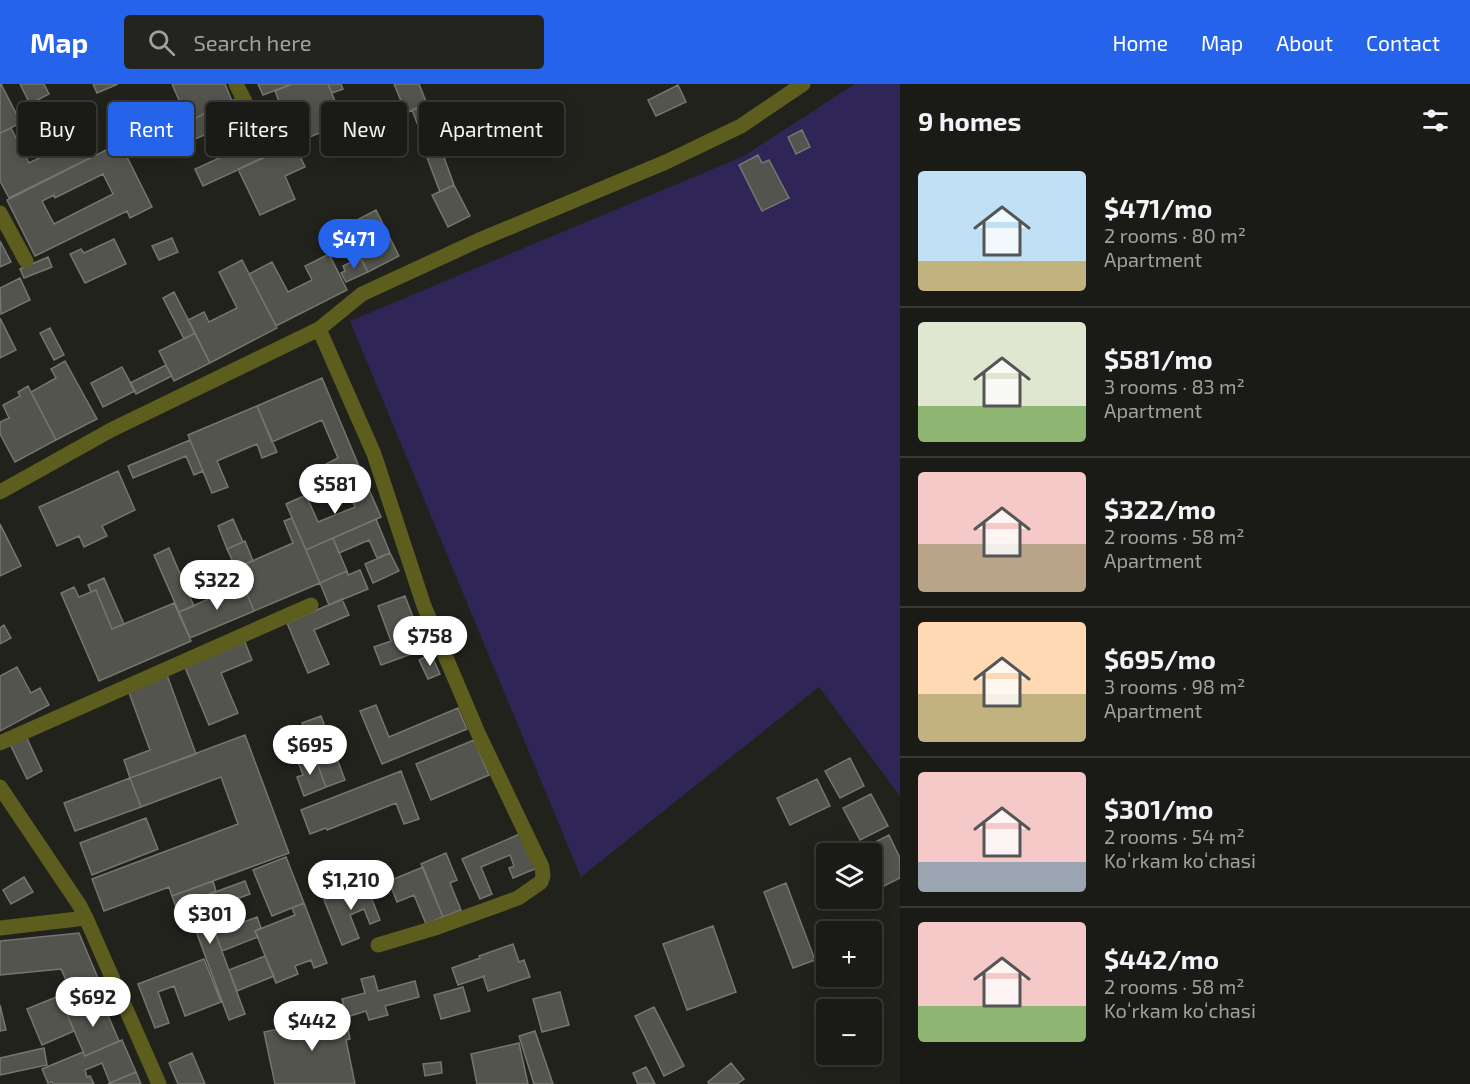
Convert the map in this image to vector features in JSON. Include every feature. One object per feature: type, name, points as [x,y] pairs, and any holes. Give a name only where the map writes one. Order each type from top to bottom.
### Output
[{"type":"street","points":[[236,84],[245,102]]},
{"type":"street","points":[[0,492],[111,430],[319,329],[362,294],[477,241],[676,157],[741,126],[803,84]]},
{"type":"street","points":[[0,213],[26,261]]},
{"type":"street","points":[[319,329],[374,454],[424,606],[478,733],[543,867],[541,882],[518,898],[438,927],[378,945]]},
{"type":"street","points":[[0,743],[311,605]]},
{"type":"street","points":[[0,786],[80,906],[159,1084]]},
{"type":"street","points":[[0,928],[86,918]]},
{"type":"shaded area","points":[[855,84],[900,84],[900,796],[819,687],[581,877],[350,321],[744,156]]},
{"type":"building","points":[[1,84],[18,117],[18,124],[0,133]]},
{"type":"building","points":[[20,84],[44,84],[49,94],[29,102]]},
{"type":"building","points":[[93,84],[118,84],[97,93]]},
{"type":"building","points":[[172,84],[225,84],[232,101],[206,102],[206,113],[194,119],[194,102],[174,102],[179,100]]},
{"type":"building","points":[[258,84],[292,84],[263,95]]},
{"type":"building","points":[[292,84],[328,84],[335,102],[321,102],[321,132],[309,137],[309,102],[279,102],[275,91]]},
{"type":"building","points":[[328,84],[341,84],[343,89],[332,93]]},
{"type":"building","points":[[394,84],[419,84],[426,102],[419,102],[419,107],[407,113],[407,102],[401,102]]},
{"type":"building","points":[[678,85],[686,102],[656,116],[648,100]]},
{"type":"building","points":[[240,97],[242,102],[229,102]]},
{"type":"building","points":[[419,107],[419,128],[412,110]]},
{"type":"building","points":[[206,113],[206,134],[195,139],[194,137],[194,119]]},
{"type":"building","points":[[11,128],[18,142],[18,156],[25,156],[29,163],[43,156],[94,156],[9,198],[0,181],[0,133]]},
{"type":"building","points":[[802,130],[810,147],[796,154],[788,137]]},
{"type":"building","points":[[108,149],[108,156],[126,156],[152,207],[130,218],[127,211],[35,256],[7,200]],"holes":[[[103,174],[113,194],[54,224],[42,201],[54,195],[55,198]]]},
{"type":"building","points":[[758,155],[762,163],[769,160],[789,198],[762,211],[739,165]]},
{"type":"building","points":[[224,156],[268,156],[203,186],[195,169]]},
{"type":"building","points":[[266,156],[300,156],[305,167],[285,176],[295,199],[260,215],[238,169]]},
{"type":"building","points":[[426,156],[443,156],[454,185],[440,192]]},
{"type":"building","points":[[454,185],[470,216],[448,227],[432,195]]},
{"type":"building","points":[[376,210],[399,256],[368,272],[353,243],[361,238],[353,222]]},
{"type":"building","points":[[172,238],[178,252],[159,260],[152,246]]},
{"type":"building","points":[[114,239],[126,264],[85,283],[70,254],[81,249],[84,253]]},
{"type":"building","points":[[0,241],[11,262],[0,267]]},
{"type":"building","points":[[329,254],[347,290],[276,326],[249,274],[272,262],[288,292],[312,280],[305,266]]},
{"type":"building","points":[[48,257],[52,267],[24,278],[20,269]]},
{"type":"building","points":[[360,258],[368,272],[346,282],[341,273],[345,271],[343,266]]},
{"type":"building","points":[[242,260],[277,328],[210,363],[188,320],[204,312],[209,322],[237,308],[219,272]]},
{"type":"building","points":[[20,278],[30,300],[1,314],[0,288]]},
{"type":"building","points":[[174,292],[195,333],[184,339],[163,298]]},
{"type":"building","points":[[0,318],[16,350],[0,358]]},
{"type":"building","points":[[50,328],[64,355],[54,360],[40,333]]},
{"type":"building","points":[[195,333],[210,363],[174,381],[159,351]]},
{"type":"building","points":[[65,361],[97,419],[56,440],[31,392],[56,378],[51,369]]},
{"type":"building","points":[[166,365],[172,376],[136,394],[130,383]]},
{"type":"building","points":[[122,367],[135,391],[103,407],[91,383]]},
{"type":"building","points":[[322,378],[361,471],[332,484],[324,465],[338,458],[322,420],[272,442],[257,406]]},
{"type":"building","points":[[28,386],[56,440],[15,462],[0,434],[0,422],[9,418],[3,405],[20,396],[18,392]]},
{"type":"building","points":[[257,406],[277,452],[262,458],[257,444],[217,461],[228,487],[212,493],[188,435]]},
{"type":"building","points":[[190,440],[203,471],[194,475],[186,456],[133,478],[128,466]]},
{"type":"building","points":[[118,471],[135,510],[102,526],[107,536],[84,547],[79,536],[57,546],[39,507]]},
{"type":"building","points":[[361,471],[381,517],[306,550],[286,504],[306,495],[318,522],[355,507],[343,479]]},
{"type":"building","points":[[292,518],[320,583],[254,611],[236,568],[293,543],[284,521]]},
{"type":"building","points":[[233,519],[243,542],[227,549],[218,526]]},
{"type":"building","points":[[376,519],[390,553],[377,558],[369,540],[339,553],[333,538]]},
{"type":"building","points":[[0,524],[21,566],[0,576]]},
{"type":"building","points":[[333,538],[347,571],[320,583],[306,550]]},
{"type":"building","points":[[245,541],[253,561],[236,568],[227,549]]},
{"type":"building","points":[[169,548],[194,606],[179,612],[154,555]]},
{"type":"building","points":[[390,553],[399,571],[373,583],[365,564]]},
{"type":"building","points":[[360,570],[368,589],[329,605],[320,583],[347,571],[348,575]]},
{"type":"building","points":[[104,578],[124,624],[112,629],[96,590],[91,592],[88,585]]},
{"type":"building","points":[[243,584],[254,611],[190,638],[179,612]]},
{"type":"building","points":[[74,587],[79,597],[96,590],[112,629],[174,603],[191,641],[99,681],[61,593]]},
{"type":"building","points":[[405,596],[425,649],[381,665],[374,647],[391,641],[378,606]]},
{"type":"building","points":[[342,599],[349,615],[314,630],[329,664],[308,673],[287,623]]},
{"type":"building","points":[[4,625],[11,638],[0,644],[0,628]]},
{"type":"building","points":[[244,640],[252,660],[221,673],[238,713],[209,725],[184,665]]},
{"type":"building","points":[[431,654],[440,674],[428,679],[419,660]]},
{"type":"building","points":[[17,667],[31,693],[40,688],[49,705],[0,731],[0,676]]},
{"type":"building","points":[[167,675],[196,754],[130,778],[124,760],[150,750],[128,690]]},
{"type":"building","points":[[376,705],[389,737],[458,708],[467,729],[382,764],[360,711]]},
{"type":"building","points":[[321,716],[345,780],[326,787],[302,723]]},
{"type":"building","points":[[25,734],[42,771],[27,779],[9,742]]},
{"type":"building","points":[[245,735],[289,853],[172,896],[169,887],[104,911],[92,879],[238,824],[221,777],[141,807],[130,778]]},
{"type":"building","points":[[474,740],[489,775],[431,800],[416,764]]},
{"type":"building","points":[[314,755],[326,787],[304,796],[297,777],[303,775],[298,762]]},
{"type":"building","points":[[850,758],[864,786],[840,798],[825,771]]},
{"type":"building","points":[[401,771],[419,819],[404,824],[396,803],[327,830],[326,828],[310,834],[301,810]]},
{"type":"building","points":[[130,778],[141,807],[75,831],[64,803]]},
{"type":"building","points":[[817,779],[830,806],[790,825],[777,798]]},
{"type":"building","points":[[871,794],[888,826],[860,840],[843,808]]},
{"type":"building","points":[[146,818],[158,849],[92,875],[80,843]]},
{"type":"building","points":[[522,833],[537,868],[513,878],[509,868],[514,866],[510,855],[481,867],[492,894],[480,899],[462,859]]},
{"type":"building","points":[[889,835],[900,858],[900,878],[882,887],[882,843],[873,843]]},
{"type":"building","points":[[446,853],[457,880],[450,883],[461,910],[443,917],[421,864]]},
{"type":"building","points":[[286,857],[304,903],[272,916],[253,870]]},
{"type":"building","points":[[423,867],[443,917],[426,924],[414,895],[397,902],[389,881]]},
{"type":"building","points":[[24,877],[33,892],[11,904],[3,890]]},
{"type":"building","points":[[213,881],[216,891],[202,897],[245,1014],[229,1020],[190,915],[180,918],[172,896]]},
{"type":"building","points":[[245,881],[250,894],[215,907],[210,894]]},
{"type":"building","points":[[786,883],[815,960],[793,968],[764,892]]},
{"type":"building","points":[[366,884],[380,920],[370,924],[364,909],[350,915],[359,938],[342,945],[324,900]]},
{"type":"building","points":[[304,903],[327,963],[314,968],[311,960],[295,966],[298,974],[276,983],[255,931],[295,915],[292,908]]},
{"type":"building","points":[[257,917],[261,928],[255,931],[258,937],[222,951],[215,933]]},
{"type":"building","points":[[713,926],[736,992],[687,1010],[663,944]]},
{"type":"building","points":[[79,933],[106,997],[67,1014],[74,1031],[42,1045],[27,1009],[71,991],[61,969],[0,975],[0,941]]},
{"type":"building","points":[[513,944],[519,962],[524,960],[530,977],[488,991],[483,977],[458,985],[452,968]]},
{"type":"building","points":[[265,956],[274,976],[237,991],[229,970]]},
{"type":"building","points":[[204,959],[221,1002],[185,1016],[174,986],[158,992],[169,1023],[155,1028],[138,984]]},
{"type":"building","points":[[374,976],[378,991],[415,981],[419,997],[385,1006],[388,1015],[369,1020],[366,1011],[347,1017],[342,999],[365,993],[361,979]]},
{"type":"building","points":[[463,987],[470,1011],[441,1019],[434,995]]},
{"type":"building","points":[[560,992],[569,1025],[542,1032],[533,999]]},
{"type":"building","points":[[101,999],[119,1041],[85,1056],[67,1014]]},
{"type":"building","points":[[0,1005],[6,1030],[0,1031]]},
{"type":"building","points":[[654,1007],[684,1066],[664,1076],[635,1016]]},
{"type":"building","points":[[344,1009],[350,1039],[346,1040],[355,1084],[275,1084],[264,1032],[330,1018],[329,1013]]},
{"type":"building","points":[[535,1031],[553,1084],[534,1084],[519,1036]]},
{"type":"building","points":[[122,1040],[136,1072],[110,1083],[102,1063],[85,1070],[87,1077],[90,1076],[94,1084],[48,1083],[42,1069],[83,1052],[85,1056]]},
{"type":"building","points":[[519,1043],[528,1084],[477,1084],[471,1054]]},
{"type":"building","points":[[44,1048],[47,1065],[0,1075],[0,1058]]},
{"type":"building","points":[[192,1053],[205,1084],[178,1084],[169,1063]]},
{"type":"building","points":[[441,1062],[442,1073],[425,1076],[423,1064]]},
{"type":"building","points":[[731,1063],[744,1079],[737,1084],[709,1084],[708,1082]]},
{"type":"building","points":[[646,1067],[655,1084],[638,1084],[633,1073]]},
{"type":"building","points":[[136,1072],[141,1084],[108,1084],[110,1083]]}]
